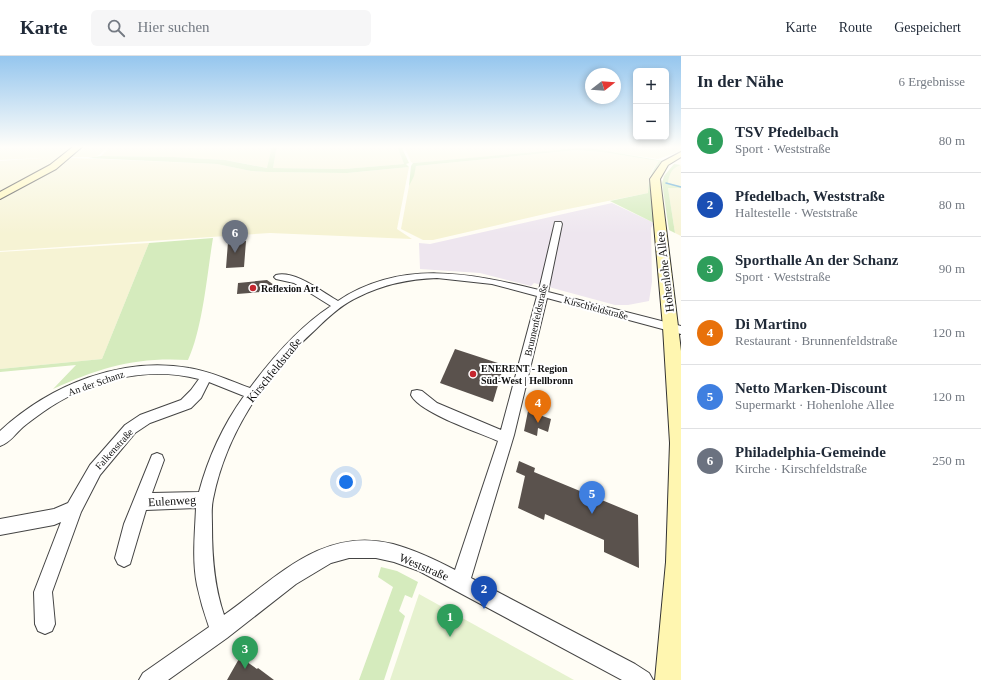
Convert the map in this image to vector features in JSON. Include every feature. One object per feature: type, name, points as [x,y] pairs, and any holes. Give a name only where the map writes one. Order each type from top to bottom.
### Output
[{"type":"street","points":[[0,196],[36,175]]},
{"type":"street","name":"Hohenlohe Allee","points":[[656,175],[655,179],[659,223],[676,328],[680,451],[679,562],[670,680]]},
{"type":"street","name":"Brunnenfeldstraße","points":[[460,582],[506,438],[535,329],[558,224]]},
{"type":"street","name":"Kirschfeldstraße","points":[[220,631],[207,592],[203,557],[205,500],[214,465],[228,434],[252,394],[311,325],[337,305],[362,290],[380,283],[417,276],[462,276],[492,281],[542,293],[676,328]]},
{"type":"street","points":[[279,277],[290,278],[297,281],[337,305]]},
{"type":"street","name":"An der Schanz","points":[[0,440],[5,428],[50,401],[75,389],[110,376],[134,370],[155,369],[190,372],[252,394]]},
{"type":"street","name":"Falkenstraße","points":[[45,624],[43,592],[74,509],[95,470],[130,430],[145,419],[186,404],[196,394],[206,377]]},
{"type":"street","points":[[417,395],[432,407],[506,438]]},
{"type":"street","name":"Eulenweg","points":[[124,558],[132,524],[149,483],[156,460]]},
{"type":"street","name":"Eulenweg","points":[[140,503],[151,501],[205,500]]},
{"type":"street","points":[[0,527],[54,516],[74,509]]},
{"type":"street","name":"Weststraße","points":[[150,680],[320,558],[339,551],[356,548],[377,550],[410,558],[460,582],[485,598],[642,680]]},
{"type":"shaded area","points":[[0,175],[35,175],[7,190],[0,191]]},
{"type":"shaded area","points":[[42,175],[407,175],[397,229],[412,239],[270,233],[0,251],[0,199]]},
{"type":"shaded area","points":[[413,175],[651,175],[648,193],[558,211],[433,240],[423,240],[401,229],[409,186]]},
{"type":"shaded area","points":[[669,175],[681,175],[681,186],[668,183]]},
{"type":"shaded area","points":[[668,188],[681,188],[681,236],[675,233]]},
{"type":"shaded area","points":[[612,203],[654,223],[651,228],[652,282],[649,301],[628,305],[615,305],[534,283],[531,286],[480,273],[420,269],[419,243],[430,244]]},
{"type":"shaded area","points":[[149,243],[102,359],[0,369],[0,252]]},
{"type":"green space","points":[[410,175],[414,175],[414,176],[409,186]]},
{"type":"green space","points":[[654,175],[652,179],[654,223],[610,201],[648,193],[651,176]]},
{"type":"green space","points":[[670,175],[668,183],[681,186],[681,188],[668,188],[675,233],[669,230],[662,183],[664,176]]},
{"type":"green space","points":[[213,238],[201,316],[188,360],[151,360],[119,365],[70,381],[53,389],[76,365],[0,372],[0,369],[102,359],[149,243]]},
{"type":"green space","points":[[381,567],[397,571],[418,582],[412,598],[405,595],[399,611],[405,616],[384,680],[359,680],[393,587],[378,577]]},
{"type":"green space","points":[[419,594],[574,680],[390,680]]},
{"type":"building","points":[[233,240],[246,241],[244,267],[226,268],[228,242],[232,242]]},
{"type":"building","name":"Reflexion Art","points":[[267,280],[274,285],[274,291],[237,294],[238,283]]},
{"type":"building","name":"ENERENT - Region Süd-West | Hellbronn","points":[[455,349],[504,365],[493,402],[440,383]]},
{"type":"building","points":[[528,411],[551,419],[548,432],[538,428],[537,436],[524,431]]},
{"type":"building","points":[[519,461],[535,468],[534,472],[638,515],[639,568],[604,552],[604,540],[545,514],[544,520],[518,508],[525,476],[516,472]]},
{"type":"building","points":[[240,657],[257,669],[258,668],[274,680],[227,680]]},
{"type":"waterway","points":[[666,183],[681,187]]},
{"type":"place","name":"Philadelphia-Gemeinde","points":[[235,253]]},
{"type":"place","name":"Reflexion Art","points":[[253,288]]},
{"type":"place","name":"ENERENT - Region Süd-West | Hellbronn","points":[[473,374]]},
{"type":"place","name":"Di Martino","points":[[538,423]]},
{"type":"place","name":"Netto Marken-Discount","points":[[592,514]]},
{"type":"place","name":"Pfedelbach, Weststraße","points":[[484,609]]},
{"type":"place","name":"TSV Pfedelbach","points":[[450,637]]},
{"type":"place","name":"Sporthalle An der Schanz","points":[[245,669]]}]
